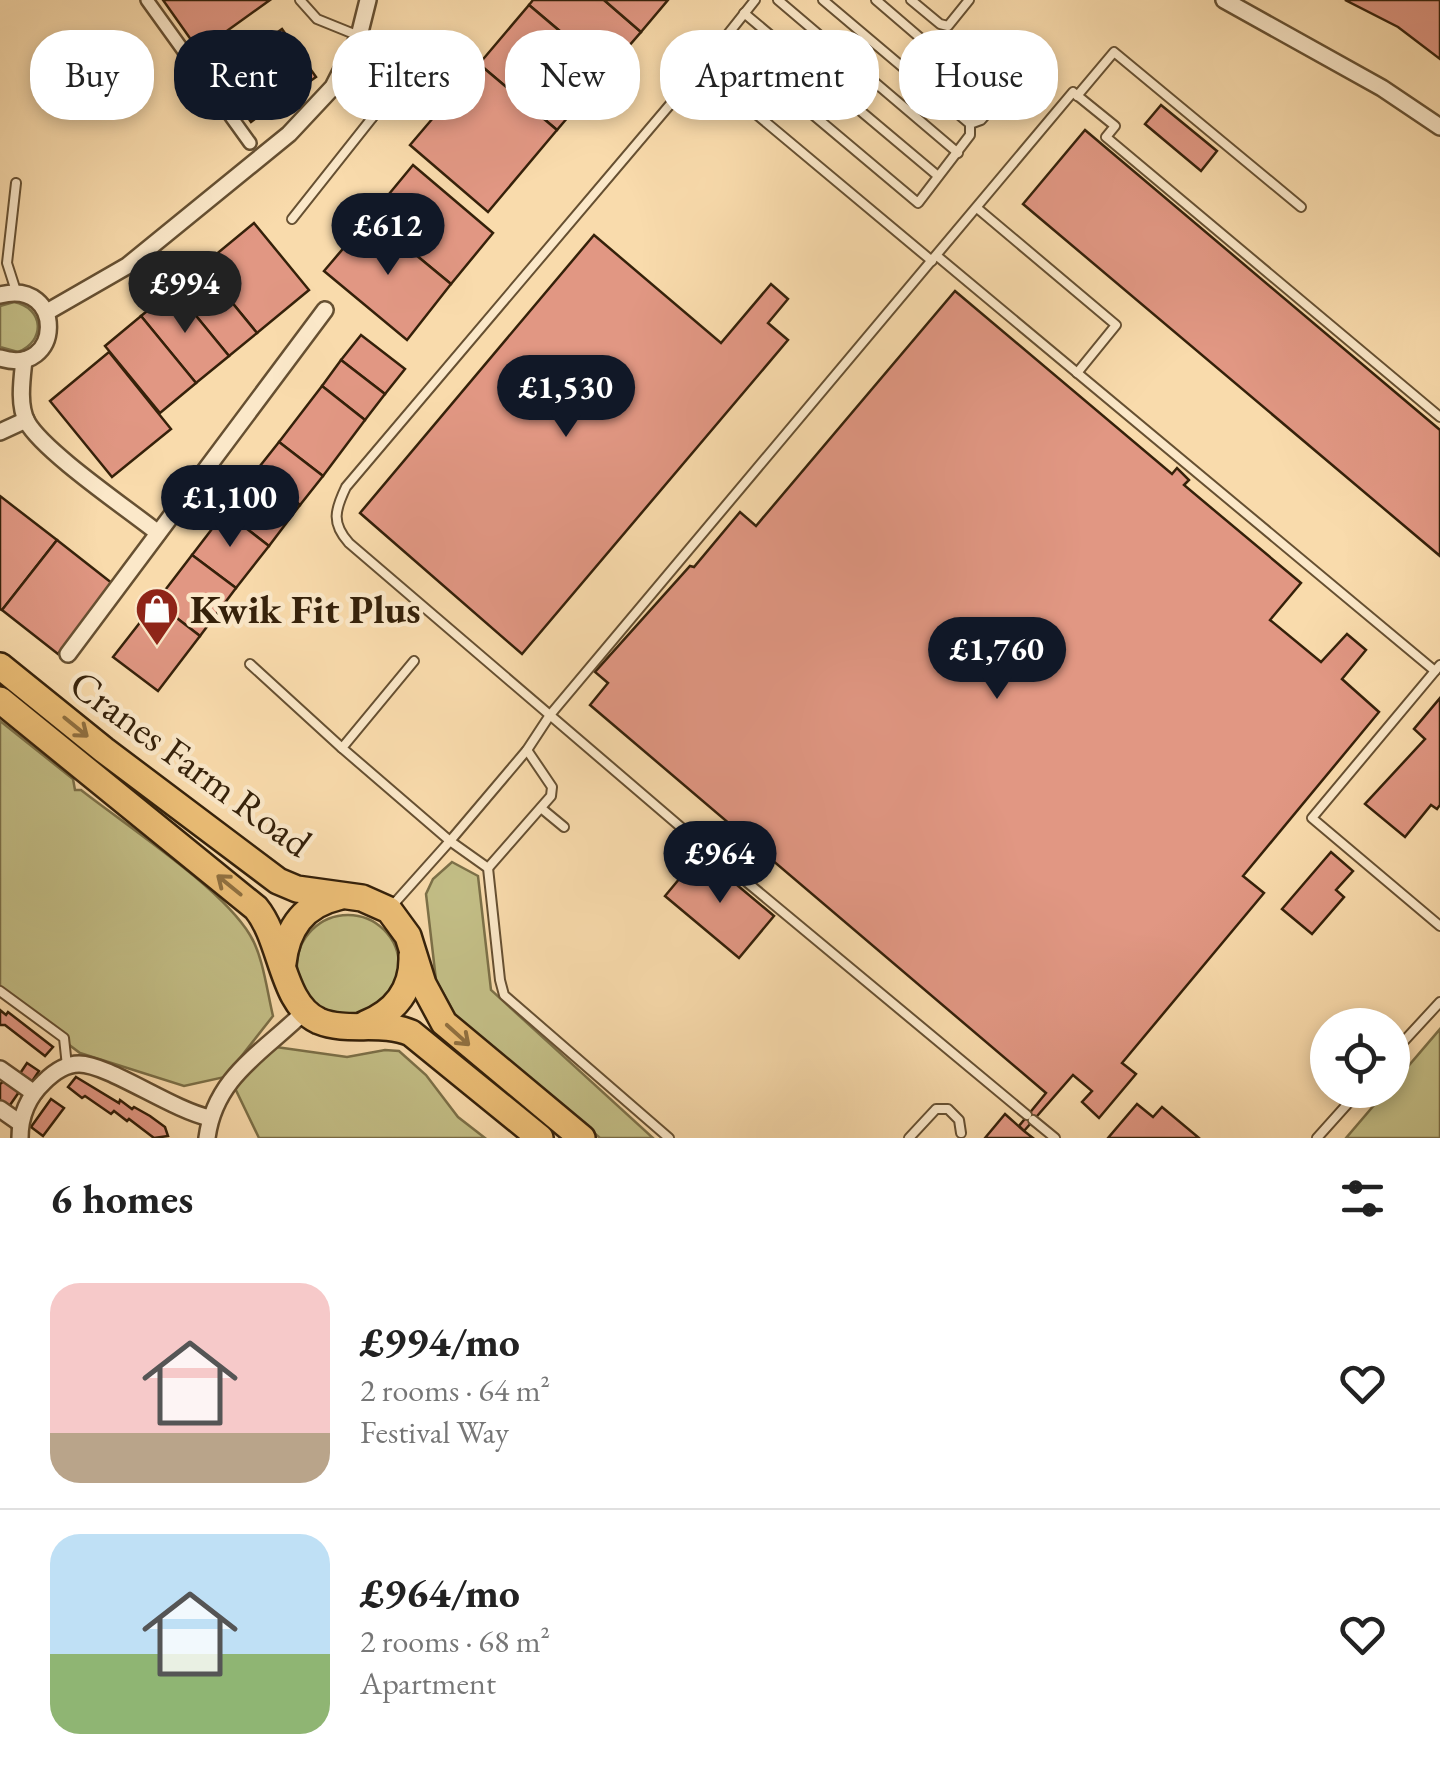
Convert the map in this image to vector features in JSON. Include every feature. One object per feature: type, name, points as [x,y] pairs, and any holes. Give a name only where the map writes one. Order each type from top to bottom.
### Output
[{"type":"main road","name":"Cranes Farm Road","points":[[0,666],[278,881],[298,889],[362,898],[389,910]]},
{"type":"main road","name":"Cranes Farm Road","points":[[0,700],[246,899],[269,926],[292,994],[305,1011]]},
{"type":"main road","name":"Cranes Farm Road","points":[[283,964],[286,941],[296,922],[313,906],[348,896]]},
{"type":"main road","points":[[389,910],[408,936],[428,996],[444,1022],[582,1138]]},
{"type":"main road","points":[[353,1026],[387,1014],[400,1000],[409,985],[412,951]]},
{"type":"main road","points":[[305,1011],[317,1020],[353,1026],[384,1025],[411,1033],[540,1138]]},
{"type":"street","points":[[146,0],[250,143]]},
{"type":"street","points":[[360,30],[368,0]]},
{"type":"street","points":[[1224,0],[1382,88],[1440,127]]},
{"type":"street","points":[[46,312],[126,266],[290,134],[332,88]]},
{"type":"street","points":[[0,358],[24,360],[44,346],[48,335],[46,312],[37,300],[8,293]]},
{"type":"street","points":[[68,654],[324,310]]},
{"type":"street","points":[[24,360],[21,391],[26,420],[46,443],[158,532]]},
{"type":"street","points":[[0,432],[26,420]]},
{"type":"street","points":[[207,1138],[219,1094],[305,1011]]},
{"type":"street","points":[[0,1109],[20,1130],[34,1093],[49,1077],[67,1066],[93,1067],[191,1114],[210,1118]]},
{"type":"street","points":[[0,1069],[34,1093]]},
{"type":"lane","points":[[300,0],[317,20],[343,30]]},
{"type":"lane","points":[[731,30],[755,0]]},
{"type":"lane","points":[[778,0],[958,153]]},
{"type":"lane","points":[[819,120],[918,203],[970,135],[970,124],[823,0]]},
{"type":"lane","points":[[876,0],[996,104],[981,120],[970,124]]},
{"type":"lane","points":[[911,0],[948,26],[970,0]]},
{"type":"lane","points":[[908,27],[922,9]]},
{"type":"lane","points":[[744,14],[938,176]]},
{"type":"lane","points":[[1078,96],[1114,52],[1301,208]]},
{"type":"lane","points":[[389,910],[527,750],[550,715],[1074,92],[1115,126],[1106,138],[1440,417]]},
{"type":"lane","points":[[660,116],[346,487],[336,508],[336,524],[349,543],[550,715],[1055,1138]]},
{"type":"lane","points":[[292,220],[370,120]]},
{"type":"lane","points":[[765,120],[1438,668],[1312,818],[1440,926]]},
{"type":"lane","points":[[8,293],[7,263],[16,184]]},
{"type":"lane","points":[[977,208],[1116,325],[1078,373]]},
{"type":"lane","points":[[342,748],[414,661]]},
{"type":"lane","points":[[250,664],[450,841],[488,868]]},
{"type":"lane","points":[[527,750],[552,787],[542,808],[488,868],[504,995],[669,1138]]},
{"type":"lane","points":[[542,808],[564,826]]},
{"type":"lane","points":[[0,991],[64,1038],[67,1066]]},
{"type":"lane","points":[[1410,1034],[1440,1002]]},
{"type":"lane","points":[[1317,1138],[1344,1108]]},
{"type":"lane","points":[[909,1138],[936,1109],[948,1109],[959,1120],[961,1134]]},
{"type":"shaded area","points":[[14,302],[31,311],[38,325],[33,340],[18,352],[0,347],[0,306]]},
{"type":"shaded area","points":[[0,721],[73,779],[75,790],[81,790],[196,878],[250,935],[273,1016],[225,1077],[184,1086],[80,1053],[0,993]]},
{"type":"shaded area","points":[[452,862],[478,876],[491,990],[653,1138],[600,1138],[456,1016],[436,980],[426,894],[433,879]]},
{"type":"shaded area","points":[[348,915],[368,919],[384,930],[395,946],[399,966],[395,986],[384,1002],[368,1013],[348,1017],[328,1013],[312,1002],[301,986],[297,966],[301,946],[312,930],[328,919]]},
{"type":"shaded area","points":[[1440,1029],[1440,1138],[1346,1138],[1372,1108],[1410,1108],[1410,1064]]},
{"type":"shaded area","points":[[276,1047],[347,1057],[399,1051],[426,1075],[458,1117],[485,1138],[259,1138],[233,1084]]},
{"type":"building","points":[[163,0],[270,0],[228,30],[184,30]]},
{"type":"building","points":[[533,0],[604,0],[639,30],[559,30],[529,5]]},
{"type":"building","points":[[604,0],[668,0],[641,32]]},
{"type":"building","points":[[1345,0],[1440,0],[1440,59],[1398,27]]},
{"type":"building","points":[[529,5],[559,30],[508,30]]},
{"type":"building","points":[[505,33],[505,86],[485,69],[485,57]]},
{"type":"building","points":[[485,69],[505,86],[505,120],[545,120],[557,130],[488,212],[410,145],[431,120],[485,120]]},
{"type":"building","points":[[1161,105],[1217,151],[1201,171],[1145,124]]},
{"type":"building","points":[[545,120],[565,120],[557,130]]},
{"type":"building","points":[[1085,130],[1440,430],[1440,556],[1023,204]]},
{"type":"building","points":[[413,165],[493,233],[451,284],[370,217]]},
{"type":"building","points":[[370,217],[451,284],[407,340],[324,271]]},
{"type":"building","points":[[254,223],[309,290],[257,333],[202,266]]},
{"type":"building","points":[[594,235],[721,343],[771,284],[788,299],[768,323],[788,340],[522,654],[360,513]]},
{"type":"building","points":[[202,266],[257,333],[229,356],[174,289]]},
{"type":"building","points":[[174,289],[229,356],[196,383],[141,316]]},
{"type":"building","points":[[955,291],[1172,474],[1177,468],[1189,480],[1184,485],[1301,583],[1270,620],[1321,662],[1347,634],[1366,650],[1342,679],[1379,712],[1243,876],[1264,893],[1122,1063],[1136,1074],[1099,1118],[1082,1102],[1092,1091],[1073,1075],[1024,1131],[1019,1126],[1046,1093],[590,705],[608,683],[595,672],[740,512],[756,526]]},
{"type":"building","points":[[141,316],[196,383],[160,413],[105,346]]},
{"type":"building","points":[[361,335],[405,369],[385,394],[341,360]]},
{"type":"building","points":[[109,352],[171,429],[112,477],[50,401]]},
{"type":"building","points":[[341,360],[385,394],[365,420],[322,386]]},
{"type":"building","points":[[322,386],[365,420],[323,476],[279,442]]},
{"type":"building","points":[[279,442],[323,476],[300,505],[256,471]]},
{"type":"building","points":[[256,471],[300,505],[269,546],[225,512]]},
{"type":"building","points":[[0,496],[57,540],[2,610],[0,609]]},
{"type":"building","points":[[225,512],[269,546],[236,588],[192,555]]},
{"type":"building","points":[[57,540],[113,584],[58,654],[2,610]]},
{"type":"building","points":[[192,555],[236,588],[200,636],[156,602]]},
{"type":"building","name":"Kwik Fit Plus","points":[[156,602],[200,636],[158,691],[113,657]]},
{"type":"building","points":[[1440,698],[1440,805],[1437,809],[1431,805],[1405,837],[1365,804],[1425,739],[1414,729]]},
{"type":"building","points":[[1331,852],[1353,871],[1336,890],[1344,897],[1312,934],[1282,909]]},
{"type":"building","points":[[700,854],[774,916],[739,958],[665,896]]},
{"type":"building","points":[[0,1010],[53,1047],[45,1056],[0,1025]]},
{"type":"building","points":[[27,1063],[39,1071],[31,1083],[19,1075]]},
{"type":"building","points":[[76,1077],[150,1116],[165,1127],[168,1136],[154,1138],[129,1119],[114,1111],[111,1114],[85,1096],[82,1098],[68,1087]]},
{"type":"building","points":[[4,1081],[19,1092],[8,1108],[0,1102],[0,1084]]},
{"type":"building","points":[[51,1099],[64,1108],[43,1136],[31,1127]]},
{"type":"building","points":[[1137,1104],[1153,1117],[1162,1107],[1199,1138],[1108,1138]]},
{"type":"building","points":[[1005,1114],[1024,1131],[1033,1138],[985,1138]]},
{"type":"place","name":"Kwik Fit Plus","points":[[157,647]]}]
